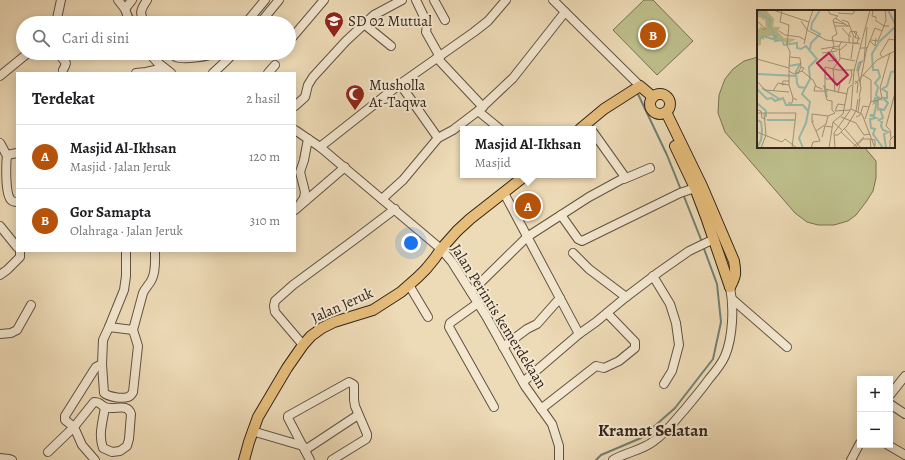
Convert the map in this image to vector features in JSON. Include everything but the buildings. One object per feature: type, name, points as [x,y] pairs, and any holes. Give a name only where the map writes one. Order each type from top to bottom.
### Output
[{"type":"main road","points":[[587,126],[604,109],[623,98],[636,88],[653,97]]},
{"type":"main road","points":[[660,94],[667,96],[670,104],[669,108],[663,113],[655,112],[652,109],[651,104],[653,97],[660,94]]},
{"type":"main road","points":[[663,113],[697,192],[734,261],[736,273],[735,279],[730,287],[706,243],[697,192]]},
{"type":"main road","name":"Jalan Jeruk","points":[[244,460],[252,431],[258,417],[287,368],[311,336],[334,322],[374,310],[401,292],[426,269],[441,249],[461,227],[522,178]]},
{"type":"street","points":[[58,16],[61,0]]},
{"type":"street","points":[[118,0],[125,9],[128,16]]},
{"type":"street","points":[[125,9],[132,0]]},
{"type":"street","points":[[141,16],[142,7],[147,0]]},
{"type":"street","points":[[252,16],[266,0]]},
{"type":"street","points":[[266,16],[279,0]]},
{"type":"street","points":[[296,33],[324,0]]},
{"type":"street","points":[[296,105],[305,97],[308,85],[313,77],[346,41],[374,15],[402,0]]},
{"type":"street","points":[[416,0],[427,24],[426,32],[439,57],[480,109],[497,126]]},
{"type":"street","points":[[434,0],[445,20]]},
{"type":"street","points":[[320,147],[400,84],[488,21],[506,0]]},
{"type":"street","points":[[553,0],[563,15],[636,88]]},
{"type":"street","points":[[382,199],[407,175],[438,138],[453,130],[480,109],[513,78],[563,15]]},
{"type":"street","points":[[364,24],[391,46]]},
{"type":"street","points":[[0,76],[19,60]]},
{"type":"street","points":[[63,70],[66,66],[64,60]]},
{"type":"street","points":[[155,60],[167,70]]},
{"type":"street","points":[[214,72],[227,60]]},
{"type":"street","points":[[269,72],[274,65]]},
{"type":"street","points":[[146,72],[167,70]]},
{"type":"street","points":[[400,84],[438,138]]},
{"type":"street","name":"Jalan Perintis kemerdekaan","points":[[296,131],[345,167],[441,249],[452,262],[478,303],[522,382],[552,424],[559,446],[559,460]]},
{"type":"street","points":[[596,136],[625,177],[624,179]]},
{"type":"street","points":[[298,207],[304,198],[305,192],[300,172],[308,139]]},
{"type":"street","points":[[0,143],[8,155]]},
{"type":"street","points":[[8,155],[16,153]]},
{"type":"street","points":[[8,155],[4,185],[10,200],[16,202]]},
{"type":"street","points":[[298,207],[345,167]]},
{"type":"street","points":[[471,292],[526,237],[589,197],[624,179],[650,168]]},
{"type":"street","points":[[561,215],[578,239],[582,241],[680,193],[697,192]]},
{"type":"street","points":[[504,193],[526,237],[579,334]]},
{"type":"street","points":[[303,345],[276,312],[274,306],[275,301],[293,285],[394,209]]},
{"type":"street","points":[[0,226],[16,246]]},
{"type":"street","points":[[522,382],[579,334],[653,276],[689,251],[706,243]]},
{"type":"street","points":[[0,276],[20,257],[20,252]]},
{"type":"street","points":[[126,252],[126,276],[124,290],[103,340],[102,364],[104,393],[114,397],[127,397],[133,392],[138,346],[133,330],[143,293],[145,288],[153,279],[155,272],[155,252]]},
{"type":"street","points":[[573,253],[589,269],[626,297]]},
{"type":"street","points":[[653,276],[670,304],[676,323],[679,345],[672,371],[664,384]]},
{"type":"street","points":[[409,285],[428,317]]},
{"type":"street","points":[[613,460],[642,448],[654,441],[666,431],[695,398],[719,366],[725,356],[729,344],[732,317],[730,287]]},
{"type":"street","points":[[503,347],[527,329],[538,324],[560,298]]},
{"type":"street","points":[[732,299],[787,347]]},
{"type":"street","points":[[478,303],[450,323],[449,327],[494,406]]},
{"type":"street","points":[[0,334],[11,333],[17,330],[31,305]]},
{"type":"street","points":[[541,408],[596,366],[604,368],[619,361],[635,348],[635,342],[607,313]]},
{"type":"street","points":[[109,327],[133,330]]},
{"type":"street","points":[[95,460],[82,445],[74,427],[65,420],[65,416],[96,367],[102,364]]},
{"type":"street","points":[[893,391],[905,376]]},
{"type":"street","points":[[310,460],[288,418],[289,415],[349,382],[354,385],[354,400],[367,437],[332,460]]},
{"type":"street","points":[[48,452],[74,427],[94,402],[99,402],[106,408],[127,408],[130,410],[129,439],[127,446],[120,451],[112,452],[103,448],[100,441],[106,408]]},
{"type":"street","points":[[893,406],[905,414]]},
{"type":"street","points":[[252,431],[304,448],[358,415]]},
{"type":"street","points":[[850,460],[857,448]]},
{"type":"street","points":[[893,448],[905,455]]},
{"type":"street","points":[[0,458],[12,460]]},
{"type":"green space","points":[[644,0],[653,0],[693,41],[657,75],[613,30]]},
{"type":"green space","points":[[757,57],[757,148],[865,148],[876,161],[876,178],[873,191],[856,215],[848,221],[834,225],[818,225],[807,222],[795,213],[725,132],[718,113],[719,95],[725,79],[733,69],[744,61]]},
{"type":"waterway","points":[[131,7],[129,12],[132,16]]},
{"type":"waterway","points":[[637,92],[667,155],[681,190]]},
{"type":"waterway","points":[[683,194],[702,242]]},
{"type":"waterway","points":[[596,460],[601,455],[641,438],[675,408],[713,359],[721,322],[717,284],[703,246]]},
{"type":"place","name":"Gor Samapta","points":[[653,35]]},
{"type":"place","name":"SD 02 Mutual","points":[[334,38]]},
{"type":"place","name":"Musholla At-Taqwa","points":[[355,111]]},
{"type":"place","name":"Masjid Al-Ikhsan","points":[[528,206]]},
{"type":"district","name":"Kramat Selatan","points":[[653,430]]}]
